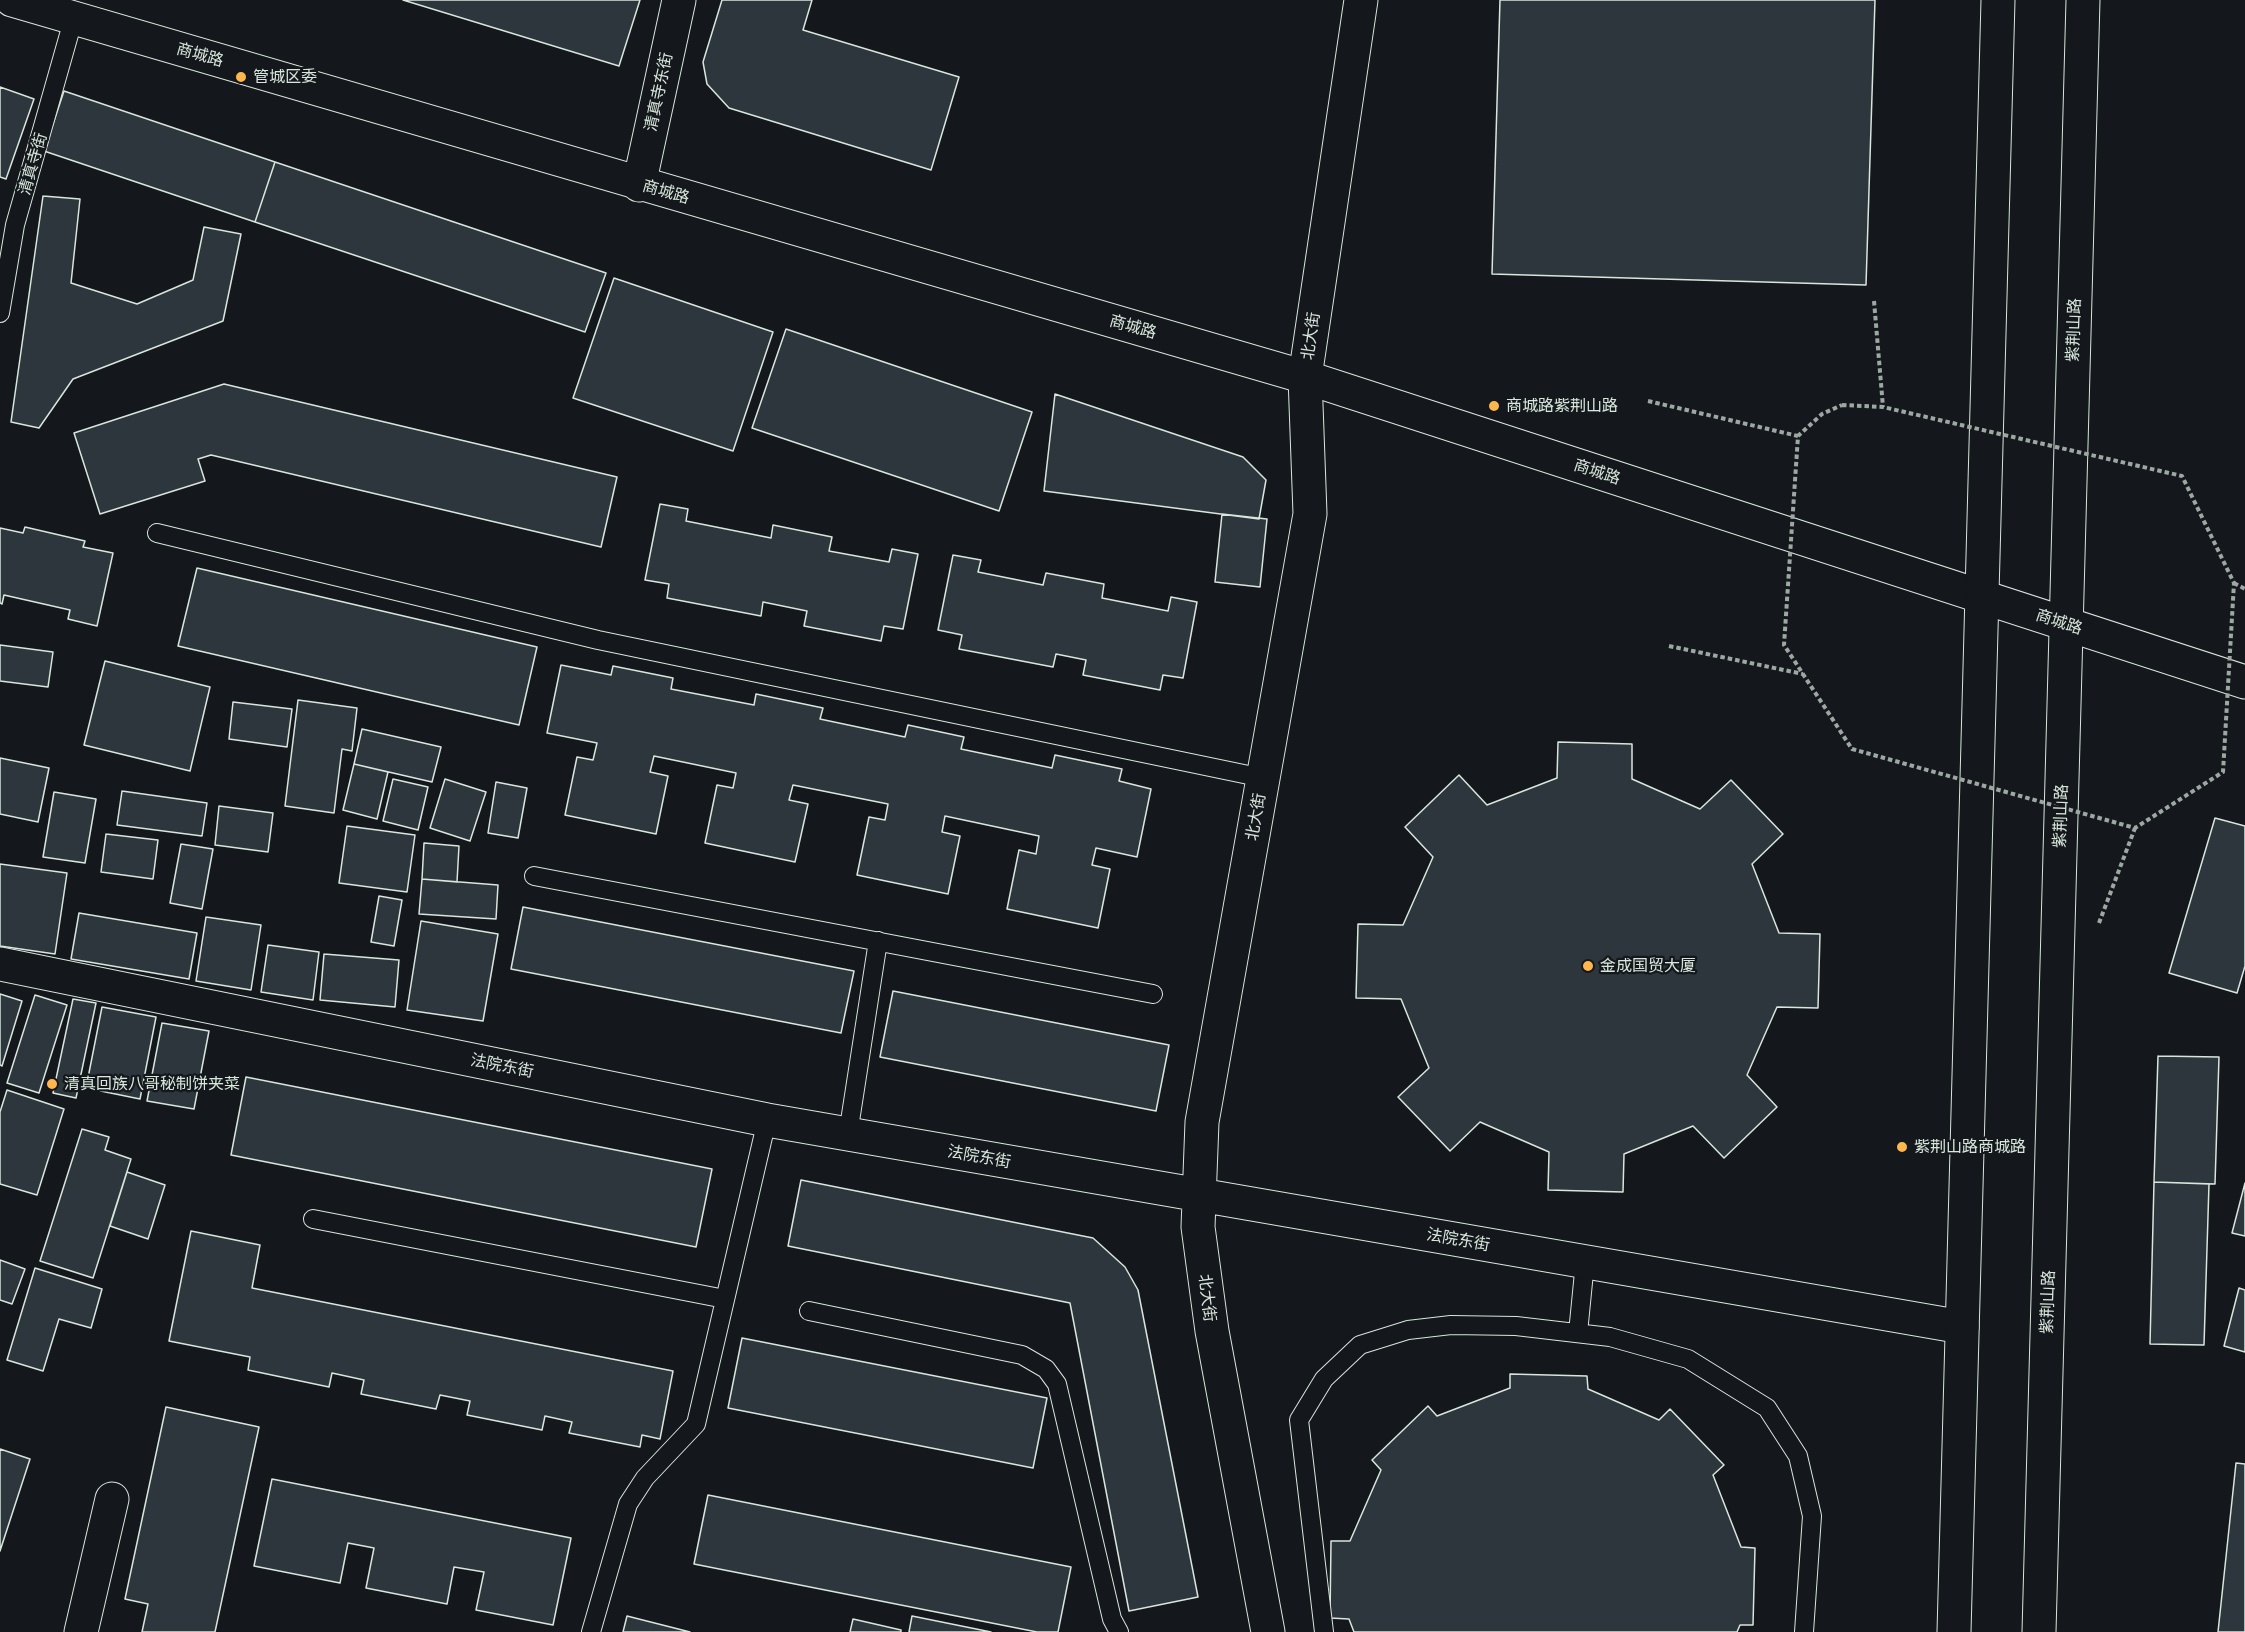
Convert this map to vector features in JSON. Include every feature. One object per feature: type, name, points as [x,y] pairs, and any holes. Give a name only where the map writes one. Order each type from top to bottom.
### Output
[{"type":"street","name":"清真寺东街","points":[[639,185],[679,0]]},
{"type":"street","name":"北大街","points":[[1268,1632],[1212,1331],[1198,1227],[1202,1122],[1310,514],[1305,377],[1360,0]]},
{"type":"street","points":[[1953,1632],[1998,0]]},
{"type":"street","name":"紫荆山路","points":[[2039,1632],[2083,0]]},
{"type":"street","name":"商城路","points":[[18,1],[639,185],[1305,377],[2245,682]]},
{"type":"street","name":"法院东街","points":[[0,964],[767,1120],[1962,1327]]},
{"type":"street","points":[[81,1632],[112,1499]]},
{"type":"lane","name":"清真寺街","points":[[0,313],[15,225],[74,17]]},
{"type":"lane","points":[[157,533],[597,640],[1263,778]]},
{"type":"lane","points":[[534,876],[1153,994]]},
{"type":"lane","points":[[848,1134],[878,941]]},
{"type":"lane","points":[[591,1632],[628,1504],[645,1478],[696,1424],[767,1120]]},
{"type":"lane","points":[[313,1219],[725,1299]]},
{"type":"lane","points":[[1578,1333],[1585,1262]]},
{"type":"lane","points":[[809,1311],[1022,1355],[1046,1369],[1057,1384],[1112,1618],[1119,1632]]},
{"type":"lane","points":[[1324,1632],[1299,1420],[1324,1379],[1360,1345],[1408,1330],[1451,1325],[1516,1326],[1610,1337],[1688,1359],[1767,1408],[1798,1456],[1812,1516],[1804,1632]]},
{"type":"path","points":[[1874,301],[1882,407]]},
{"type":"path","points":[[1648,400],[1798,436]]},
{"type":"path","points":[[2099,923],[2135,828],[2223,772],[2234,583],[2182,477],[1882,407],[1842,405],[1822,414],[1798,436],[1784,645],[1852,749],[2135,828]]},
{"type":"path","points":[[2234,583],[2245,589]]},
{"type":"path","points":[[1669,646],[1803,674]]},
{"type":"building","points":[[403,0],[640,0],[619,66]]},
{"type":"building","points":[[722,0],[812,0],[803,30],[959,77],[931,170],[729,108],[707,84],[703,62]]},
{"type":"building","points":[[1500,0],[1875,0],[1866,285],[1492,274]]},
{"type":"building","points":[[0,87],[34,99],[6,179],[0,177]]},
{"type":"building","points":[[64,91],[275,162],[255,222],[44,151]]},
{"type":"building","points":[[275,162],[606,273],[585,332],[255,222]]},
{"type":"building","points":[[43,196],[80,199],[71,283],[137,304],[193,280],[204,227],[241,234],[223,321],[73,379],[39,428],[11,422]]},
{"type":"building","points":[[614,278],[773,332],[733,451],[573,398]]},
{"type":"building","points":[[786,329],[1032,412],[999,511],[752,428]]},
{"type":"building","points":[[224,384],[617,477],[601,547],[211,455],[198,459],[205,481],[100,514],[74,433]]},
{"type":"building","points":[[1055,394],[1243,457],[1266,480],[1259,519],[1044,491]]},
{"type":"building","points":[[660,504],[688,509],[686,521],[771,538],[773,525],[832,537],[829,551],[889,562],[892,549],[918,554],[903,629],[884,626],[881,641],[804,626],[807,611],[763,602],[761,616],[667,598],[669,584],[645,580]]},
{"type":"building","points":[[1222,514],[1267,519],[1260,587],[1215,582]]},
{"type":"building","points":[[25,527],[85,541],[83,547],[113,553],[97,626],[68,619],[70,610],[4,595],[2,604],[0,603],[0,528],[23,533]]},
{"type":"building","points":[[953,555],[981,560],[978,572],[1043,585],[1046,573],[1104,584],[1102,598],[1168,611],[1171,597],[1197,602],[1183,678],[1163,675],[1160,690],[1083,675],[1086,660],[1056,654],[1053,667],[959,649],[962,635],[938,630]]},
{"type":"building","points":[[197,568],[537,647],[519,725],[178,646]]},
{"type":"building","points":[[0,645],[53,652],[48,687],[0,681]]},
{"type":"building","points":[[105,661],[210,687],[190,771],[84,745]]},
{"type":"building","points":[[561,665],[611,675],[613,666],[673,678],[671,689],[754,705],[756,694],[823,708],[820,719],[905,737],[908,725],[964,737],[961,749],[1052,768],[1055,755],[1122,769],[1119,781],[1151,789],[1137,857],[1096,848],[1092,865],[1110,869],[1098,928],[1007,909],[1019,850],[1036,854],[1039,836],[945,816],[942,832],[960,836],[948,894],[857,875],[869,817],[885,820],[888,804],[793,785],[789,800],[808,804],[795,862],[705,843],[717,785],[733,788],[736,773],[654,756],[650,772],[668,776],[656,834],[565,815],[577,757],[593,760],[597,743],[547,733]]},
{"type":"building","points":[[298,700],[357,708],[352,751],[342,749],[334,813],[285,806]]},
{"type":"building","points":[[233,702],[292,709],[287,747],[229,739]]},
{"type":"building","points":[[362,729],[441,747],[432,782],[354,764]]},
{"type":"building","name":"金成国贸大厦","points":[[1558,742],[1632,744],[1632,779],[1700,809],[1731,780],[1783,834],[1752,864],[1779,933],[1820,934],[1818,1008],[1777,1007],[1747,1075],[1777,1107],[1724,1158],[1693,1126],[1624,1154],[1623,1192],[1548,1190],[1549,1152],[1480,1122],[1450,1151],[1398,1097],[1429,1068],[1401,999],[1356,998],[1358,924],[1403,925],[1433,857],[1405,827],[1459,775],[1487,805],[1557,778]]},
{"type":"building","points":[[0,758],[49,768],[38,822],[0,814]]},
{"type":"building","points":[[354,764],[388,772],[377,819],[343,810]]},
{"type":"building","points":[[393,779],[428,787],[418,830],[383,821]]},
{"type":"building","points":[[445,779],[486,792],[470,841],[430,828]]},
{"type":"building","points":[[496,782],[527,788],[518,838],[488,833]]},
{"type":"building","points":[[122,791],[207,803],[202,836],[117,825]]},
{"type":"building","points":[[54,792],[96,799],[85,863],[43,857]]},
{"type":"building","points":[[219,806],[273,813],[268,852],[215,845]]},
{"type":"building","points":[[2215,818],[2245,826],[2245,966],[2237,993],[2169,973]]},
{"type":"building","points":[[347,826],[415,835],[407,892],[339,883]]},
{"type":"building","points":[[106,834],[158,840],[153,879],[101,872]]},
{"type":"building","points":[[424,843],[459,846],[457,882],[422,879]]},
{"type":"building","points":[[181,844],[213,849],[202,909],[170,903]]},
{"type":"building","points":[[0,864],[67,873],[55,954],[0,946]]},
{"type":"building","points":[[422,879],[498,885],[496,919],[419,914]]},
{"type":"building","points":[[379,896],[402,900],[394,946],[371,942]]},
{"type":"building","points":[[523,907],[854,971],[841,1033],[511,969]]},
{"type":"building","points":[[79,913],[197,933],[189,979],[71,959]]},
{"type":"building","points":[[206,917],[261,925],[251,990],[196,981]]},
{"type":"building","points":[[421,921],[498,934],[483,1021],[407,1010]]},
{"type":"building","points":[[268,945],[319,952],[313,1000],[261,992]]},
{"type":"building","points":[[324,954],[399,960],[395,1007],[320,1000]]},
{"type":"building","points":[[893,991],[1169,1045],[1156,1111],[880,1057]]},
{"type":"building","points":[[0,994],[22,1001],[2,1066],[0,1065]]},
{"type":"building","points":[[35,995],[67,1005],[39,1093],[7,1083]]},
{"type":"building","points":[[73,999],[96,1003],[76,1098],[53,1093]]},
{"type":"building","points":[[102,1007],[156,1017],[140,1099],[86,1088]]},
{"type":"building","points":[[162,1023],[209,1031],[194,1109],[147,1101]]},
{"type":"building","points":[[2158,1056],[2219,1057],[2215,1184],[2154,1182]]},
{"type":"building","points":[[246,1077],[712,1169],[696,1247],[231,1155]]},
{"type":"building","points":[[7,1090],[64,1109],[37,1195],[0,1184],[0,1112]]},
{"type":"building","points":[[82,1129],[109,1137],[105,1150],[131,1159],[93,1278],[40,1261]]},
{"type":"building","points":[[127,1172],[165,1185],[148,1239],[110,1226]]},
{"type":"building","points":[[801,1180],[1093,1238],[1125,1267],[1138,1290],[1198,1597],[1129,1611],[1070,1303],[788,1246]]},
{"type":"building","points":[[2154,1182],[2209,1184],[2204,1345],[2150,1344]]},
{"type":"building","points":[[2245,1183],[2245,1236],[2232,1233]]},
{"type":"building","points":[[191,1231],[260,1245],[252,1288],[673,1371],[660,1439],[642,1435],[640,1447],[569,1433],[572,1422],[545,1416],[542,1430],[467,1415],[470,1401],[440,1395],[436,1409],[361,1394],[364,1380],[332,1373],[329,1387],[248,1370],[250,1357],[169,1341]]},
{"type":"building","points":[[0,1260],[25,1269],[12,1304],[0,1300]]},
{"type":"building","points":[[35,1268],[102,1289],[91,1328],[59,1319],[43,1371],[7,1360]]},
{"type":"building","points":[[2239,1288],[2245,1290],[2245,1352],[2224,1346]]},
{"type":"building","points":[[742,1338],[1047,1398],[1033,1468],[728,1408]]},
{"type":"building","points":[[1510,1374],[1587,1376],[1588,1389],[1659,1420],[1670,1409],[1724,1465],[1713,1475],[1741,1547],[1755,1548],[1753,1625],[1740,1625],[1737,1632],[1354,1632],[1349,1619],[1330,1618],[1331,1541],[1350,1541],[1381,1470],[1372,1460],[1428,1406],[1437,1416],[1510,1388]]},
{"type":"building","points":[[166,1407],[259,1427],[215,1632],[142,1632],[148,1604],[125,1599]]},
{"type":"building","points":[[0,1449],[30,1459],[0,1551]]},
{"type":"building","points":[[2236,1463],[2245,1464],[2245,1632],[2218,1632]]},
{"type":"building","points":[[272,1479],[571,1538],[553,1625],[476,1610],[484,1572],[454,1567],[447,1604],[366,1588],[374,1548],[348,1543],[340,1583],[254,1566]]},
{"type":"building","points":[[708,1495],[1071,1567],[1058,1632],[1037,1632],[694,1564]]},
{"type":"building","points":[[627,1616],[690,1632],[623,1632]]},
{"type":"building","points":[[912,1616],[991,1632],[909,1632]]},
{"type":"building","points":[[853,1619],[901,1630],[901,1632],[850,1632]]},
{"type":"place","name":"管城区委","points":[[241,77]]},
{"type":"place","name":"商城路紫荆山路","points":[[1494,406]]},
{"type":"place","name":"金成国贸大厦","points":[[1588,966]]},
{"type":"place","name":"清真回族八哥秘制饼夹菜","points":[[52,1084]]},
{"type":"place","name":"紫荆山路商城路","points":[[1902,1147]]}]
